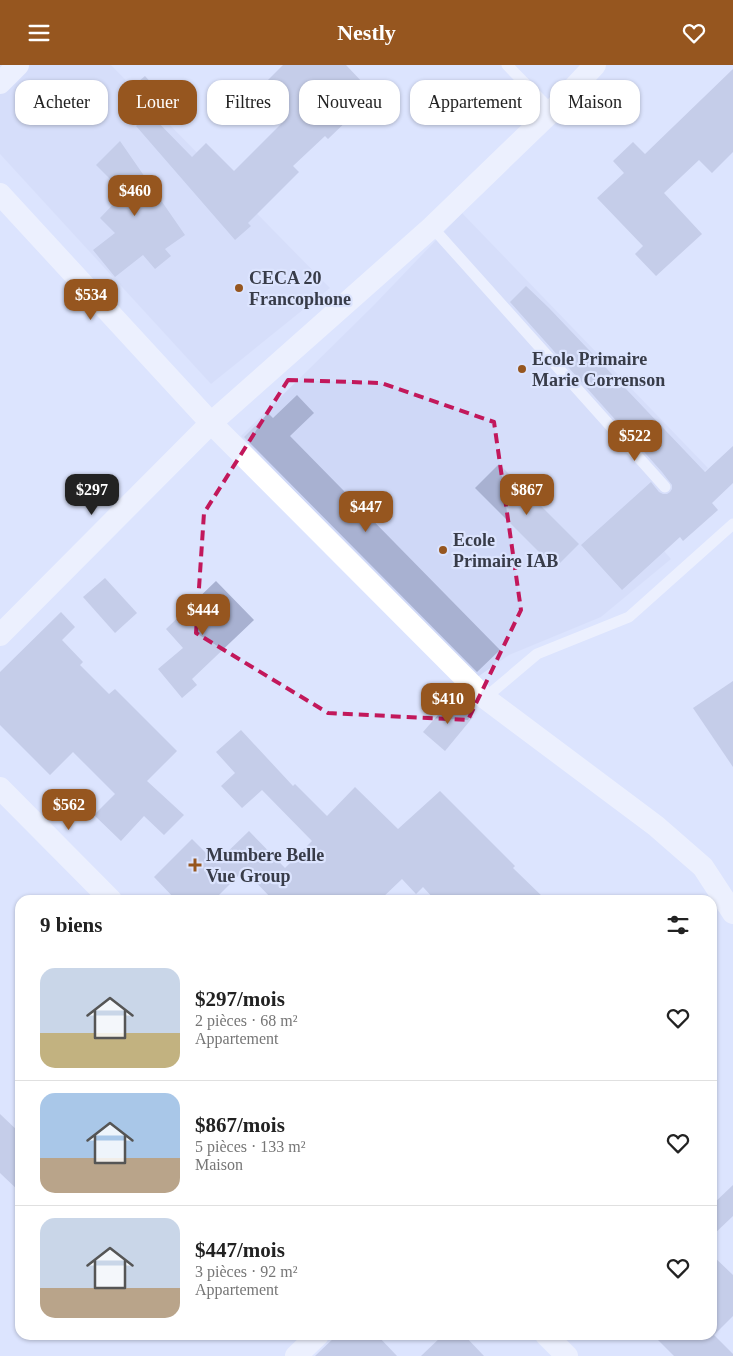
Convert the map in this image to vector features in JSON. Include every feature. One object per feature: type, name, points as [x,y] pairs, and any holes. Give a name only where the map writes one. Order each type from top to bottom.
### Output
[{"type":"street","points":[[0,83],[18,65]]},
{"type":"street","points":[[581,80],[595,65]]},
{"type":"street","points":[[0,635],[210,423],[432,227],[550,113]]},
{"type":"street","points":[[0,194],[210,423],[485,698],[656,826],[703,867],[733,913]]},
{"type":"street","points":[[0,788],[106,895]]},
{"type":"street","points":[[296,1356],[313,1340]]},
{"type":"street","points":[[551,1340],[567,1356]]},
{"type":"lane","points":[[507,65],[550,109]]},
{"type":"lane","points":[[432,227],[664,487]]},
{"type":"lane","points":[[485,698],[536,654],[629,617],[733,524]]},
{"type":"highlighted area","points":[[288,380],[381,383],[494,422],[521,610],[468,720],[328,713],[196,633],[204,513]]},
{"type":"shaded area","points":[[28,65],[111,65],[126,80],[118,80],[118,125],[170,125],[330,288],[211,384],[0,154],[0,94]]},
{"type":"shaded area","points":[[462,213],[708,468],[644,528],[671,559],[601,617],[509,655],[476,678],[241,436],[374,305]]},
{"type":"building","points":[[283,65],[346,65],[360,80],[299,80],[299,125],[343,125],[328,139],[325,136],[293,166],[299,172],[248,223],[251,226],[235,240],[136,126],[161,125],[192,157],[206,143],[234,171],[280,125],[289,125],[289,80],[268,80]]},
{"type":"building","points":[[733,69],[733,152],[712,173],[699,160],[664,193],[702,234],[656,276],[635,254],[643,246],[597,198],[624,173],[613,161],[633,142],[645,154]]},
{"type":"building","points":[[145,76],[149,80],[140,80]]},
{"type":"building","points":[[120,141],[185,235],[165,249],[171,256],[155,269],[143,255],[115,277],[93,250],[115,233],[100,218],[124,193],[96,165]]},
{"type":"building","points":[[526,286],[705,472],[733,446],[733,483],[712,503],[718,510],[683,541],[680,537],[622,590],[581,545],[651,482],[663,494],[670,492],[672,485],[510,302]]},
{"type":"building","points":[[297,395],[314,413],[290,436],[500,650],[477,672],[244,437],[268,413],[273,418]]},
{"type":"building","points":[[499,464],[579,544],[555,568],[475,488]]},
{"type":"building","points":[[105,578],[137,613],[115,633],[83,597]]},
{"type":"building","points":[[216,581],[254,620],[192,679],[197,685],[182,698],[158,669],[183,648],[166,629]]},
{"type":"building","points":[[61,612],[75,627],[62,640],[83,662],[80,665],[109,694],[115,689],[177,751],[147,781],[184,815],[164,835],[144,816],[121,841],[94,815],[115,794],[73,752],[50,775],[0,725],[0,672]]},
{"type":"building","points":[[733,681],[733,767],[693,708]]},
{"type":"building","points":[[452,699],[473,717],[445,751],[423,732]]},
{"type":"building","points":[[241,730],[293,786],[295,784],[327,816],[355,787],[398,829],[440,791],[515,866],[513,868],[541,895],[430,895],[423,887],[416,894],[402,879],[385,895],[268,895],[244,870],[219,895],[171,895],[154,877],[192,839],[216,863],[249,831],[285,868],[312,841],[262,790],[242,808],[221,786],[235,773],[216,752]]},
{"type":"building","points":[[0,1114],[15,1128],[15,1187],[0,1173]]},
{"type":"building","points":[[733,1185],[733,1216],[717,1231],[717,1200]]},
{"type":"building","points":[[717,1260],[733,1275],[733,1316],[717,1332]]},
{"type":"building","points":[[717,1338],[733,1354],[733,1356],[674,1356],[658,1340],[717,1340]]},
{"type":"building","points":[[332,1340],[382,1340],[397,1356],[315,1356]]},
{"type":"building","points":[[438,1340],[469,1340],[484,1356],[421,1356]]},
{"type":"place","name":"CECA 20 Francophone","points":[[239,288]]},
{"type":"place","name":"Ecole Primaire Marie Correnson","points":[[522,369]]},
{"type":"place","name":"Ecole Primaire IAB","points":[[443,550]]},
{"type":"place","name":"Mumbere Belle Vue Group","points":[[195,865]]}]
